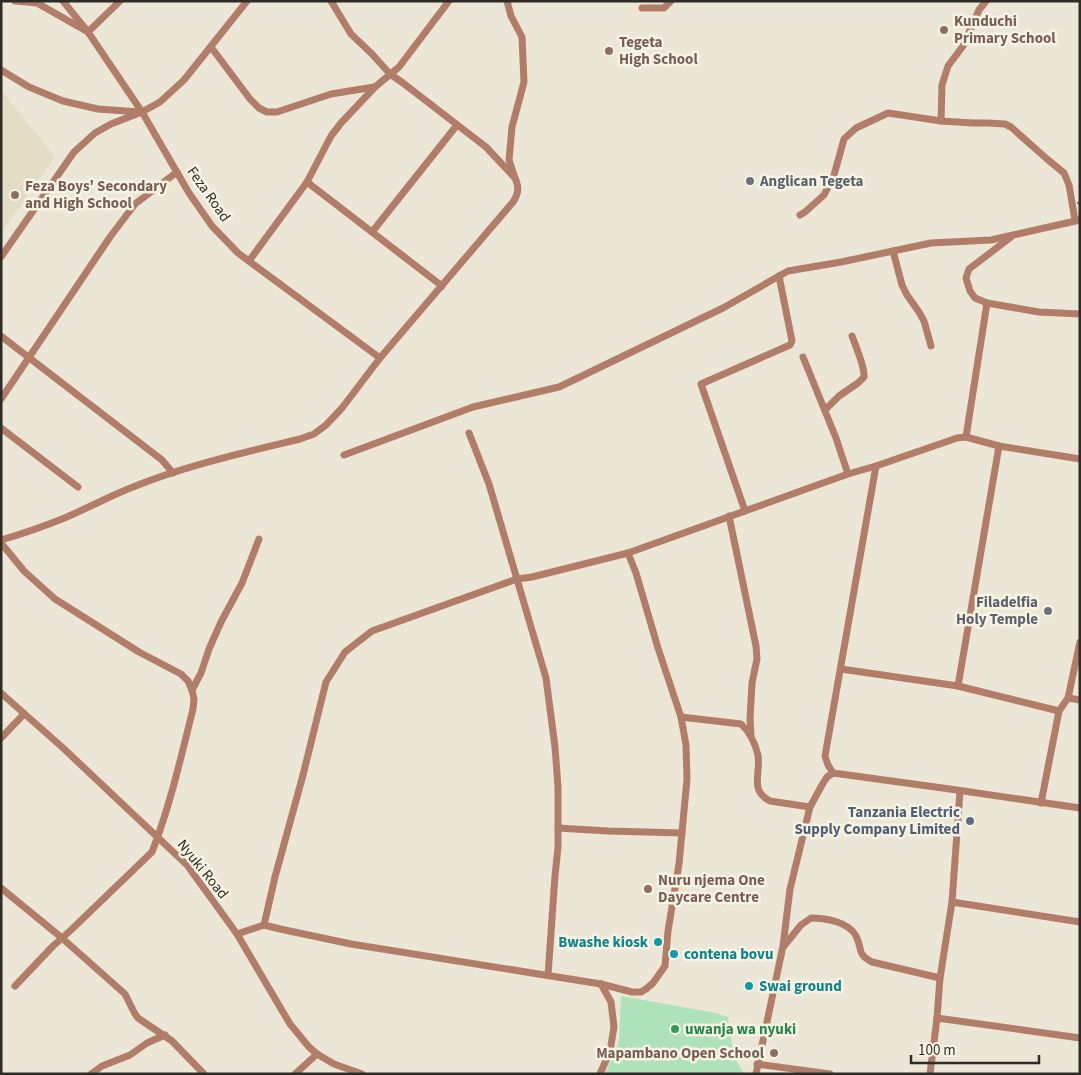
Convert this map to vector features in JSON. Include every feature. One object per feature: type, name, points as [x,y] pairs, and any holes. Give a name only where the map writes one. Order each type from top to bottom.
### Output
[{"type":"street","points":[[15,1],[38,3],[88,32],[120,1]]},
{"type":"street","name":"Feza Road","points":[[63,1],[88,32],[142,112],[189,193],[212,226],[238,253],[380,358]]},
{"type":"street","points":[[1,258],[74,152],[95,134],[111,124],[142,112],[160,102],[184,80],[247,1]]},
{"type":"street","points":[[331,1],[351,34],[390,74],[486,147],[515,178]]},
{"type":"street","points":[[249,261],[307,182],[331,136],[374,87],[399,67],[449,1]]},
{"type":"street","points":[[15,986],[53,946],[152,852],[178,772],[194,699],[188,681],[181,674],[139,652],[55,599],[24,571],[1,542],[55,522],[129,488],[207,462],[314,434],[326,425],[342,408],[380,358],[517,196],[518,184],[509,160],[512,127],[524,82],[522,37],[510,16],[507,1]]},
{"type":"street","points":[[642,8],[664,8],[671,1]]},
{"type":"street","points":[[941,121],[942,85],[948,66],[963,46],[979,10],[986,1]]},
{"type":"street","points":[[211,47],[250,99],[259,108],[267,112],[277,112],[332,94],[374,87]]},
{"type":"street","points":[[1,70],[29,87],[63,101],[98,109],[142,112]]},
{"type":"street","points":[[344,455],[473,407],[559,387],[723,308],[788,271],[931,243],[991,240],[1078,220],[1064,173],[1011,127],[1005,124],[972,124],[888,113],[856,128],[844,139],[834,175],[824,195],[800,215]]},
{"type":"street","points":[[372,232],[457,125]]},
{"type":"street","points":[[1,399],[110,237],[135,204],[177,172]]},
{"type":"street","points":[[307,182],[442,286]]},
{"type":"street","points":[[1014,234],[969,269],[966,278],[970,291],[975,298],[987,303],[1039,312],[1080,314]]},
{"type":"street","points":[[893,251],[899,278],[907,295],[921,316],[931,346]]},
{"type":"street","points":[[745,511],[701,384],[790,345],[792,341],[779,276]]},
{"type":"street","points":[[966,437],[987,303]]},
{"type":"street","points":[[1,336],[162,460],[173,473]]},
{"type":"street","points":[[825,410],[839,396],[864,377],[864,366],[852,336]]},
{"type":"street","points":[[803,357],[825,410],[848,474]]},
{"type":"street","points":[[1,428],[78,487]]},
{"type":"street","points":[[469,434],[489,484],[546,678],[558,787],[558,847],[548,975]]},
{"type":"street","points":[[264,924],[326,682],[345,652],[372,631],[516,579],[532,577],[628,553],[848,474],[957,438],[966,437],[999,446],[1080,459]]},
{"type":"street","points":[[958,686],[999,446]]},
{"type":"street","points":[[833,773],[825,756],[876,466]]},
{"type":"street","points":[[729,516],[756,646],[757,659],[752,683],[751,736]]},
{"type":"street","points":[[192,690],[201,673],[217,631],[242,583],[259,539]]},
{"type":"street","points":[[237,934],[264,924],[351,944],[601,984],[632,992],[646,990],[665,966],[682,833],[687,779],[686,745],[681,717],[628,553]]},
{"type":"street","points":[[1041,803],[1059,711],[1068,698],[1080,642]]},
{"type":"street","points":[[841,669],[958,686],[1059,711]]},
{"type":"street","name":"Nyuki Road","points":[[1,693],[187,865],[237,934],[290,1024],[317,1054],[334,1064],[362,1074]]},
{"type":"street","points":[[1068,698],[1080,700]]},
{"type":"street","points":[[1,738],[24,714]]},
{"type":"street","points":[[681,717],[741,724],[751,736],[758,756],[757,789],[760,794],[770,801],[810,806]]},
{"type":"street","points":[[756,1074],[783,946],[790,890],[810,806],[822,785],[833,773],[1080,808]]},
{"type":"street","points":[[930,1074],[938,1018],[940,978],[952,902],[960,791]]},
{"type":"street","points":[[558,828],[682,833]]},
{"type":"street","points":[[1,888],[62,938],[125,994],[138,1018],[165,1035],[204,1074]]},
{"type":"street","points":[[952,902],[1080,922]]},
{"type":"street","points":[[783,946],[801,925],[811,918],[840,923],[854,931],[858,938],[862,956],[866,959],[940,978]]},
{"type":"street","points":[[600,1074],[610,1051],[614,1027],[611,1002],[601,984]]},
{"type":"street","points":[[938,1018],[1080,1038]]},
{"type":"street","points":[[91,1074],[102,1066],[130,1055],[147,1043],[165,1035]]},
{"type":"street","points":[[295,1074],[317,1054]]},
{"type":"street","points":[[757,1064],[830,1074]]},
{"type":"shaded area","name":"Feza Boys' Secondary and High School","points":[[1,90],[55,157],[1,233]]},
{"type":"green space","name":"uwanja wa nyuki","points":[[621,996],[716,1013],[728,1017],[734,1056],[744,1074],[605,1074],[619,1041]]},
{"type":"place","name":"Kunduchi Primary School","points":[[944,30]]},
{"type":"place","name":"Tegeta High School","points":[[609,51]]},
{"type":"place","name":"Anglican Tegeta","points":[[750,181]]},
{"type":"place","name":"Feza Boys' Secondary and High School","points":[[15,195]]},
{"type":"place","name":"Filadelfia Holy Temple","points":[[1048,611]]},
{"type":"place","name":"Tanzania Electric Supply Company Limited","points":[[970,821]]},
{"type":"place","name":"Nuru njema One Daycare Centre","points":[[648,889]]},
{"type":"place","name":"Bwashe kiosk","points":[[658,942]]},
{"type":"place","name":"contena bovu","points":[[674,954]]},
{"type":"place","name":"Swai ground","points":[[749,986]]},
{"type":"place","name":"uwanja wa nyuki","points":[[675,1029]]},
{"type":"place","name":"Mapambano Open School","points":[[774,1053]]}]
